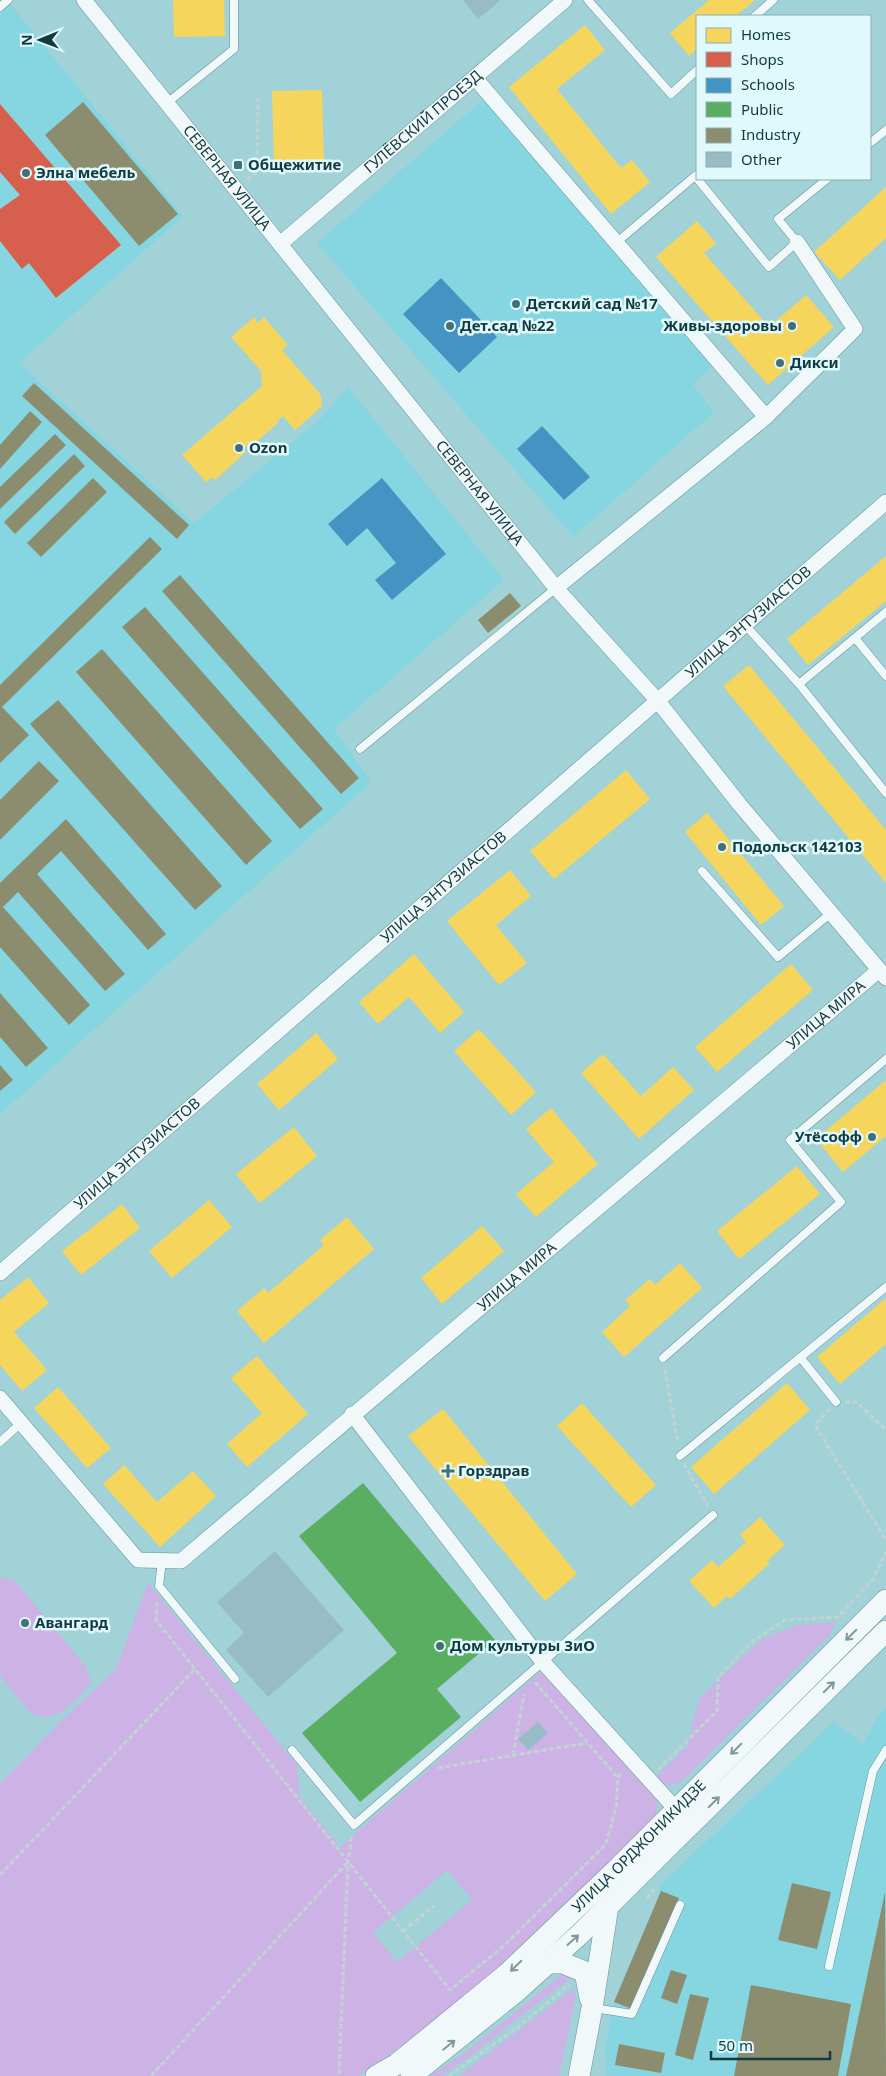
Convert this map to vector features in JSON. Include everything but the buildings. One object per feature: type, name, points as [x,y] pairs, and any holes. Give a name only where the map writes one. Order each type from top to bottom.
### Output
[{"type":"main road","name":"УЛИЦА ОРДЖОНИКИДЗЕ","points":[[376,2076],[397,2064],[507,1974],[886,1600]]},
{"type":"main road","name":"УЛИЦА ОРДЖОНИКИДЗЕ","points":[[411,2076],[548,1963],[886,1631]]},
{"type":"main road","name":"УЛИЦА ОРДЖОНИКИДЗЕ","points":[[579,2076],[608,1906]]},
{"type":"main road","name":"УЛИЦА ОРДЖОНИКИДЗЕ","points":[[548,1963],[563,1963],[585,1972],[592,2008]]},
{"type":"street","name":"СЕВЕРНАЯ УЛИЦА","points":[[84,0],[556,588],[656,700],[740,805],[831,913],[884,970]]},
{"type":"street","name":"ГУЛЁВСКИЙ ПРОЕЗД","points":[[280,244],[565,0]]},
{"type":"street","points":[[474,78],[766,417]]},
{"type":"street","points":[[556,588],[766,417],[855,328],[797,242]]},
{"type":"street","name":"УЛИЦА ЭНТУЗИАСТОВ","points":[[0,1273],[656,700],[746,626],[886,502]]},
{"type":"street","name":"УЛИЦА МИРА","points":[[20,1424],[138,1560],[181,1561],[352,1414],[884,970]]},
{"type":"street","points":[[0,1398],[20,1424]]},
{"type":"street","points":[[352,1414],[542,1661],[690,1825]]},
{"type":"lane","points":[[0,7],[8,0]]},
{"type":"lane","points":[[167,103],[234,50],[234,0]]},
{"type":"lane","points":[[588,0],[671,94],[696,71]]},
{"type":"lane","points":[[756,15],[773,0]]},
{"type":"lane","points":[[871,143],[886,130]]},
{"type":"lane","points":[[617,242],[695,176],[696,177]]},
{"type":"lane","points":[[698,180],[769,267],[797,242],[778,219],[826,180]]},
{"type":"lane","points":[[360,749],[556,588]]},
{"type":"lane","points":[[799,684],[886,612]]},
{"type":"lane","points":[[746,626],[799,684],[886,793]]},
{"type":"lane","points":[[855,638],[886,676]]},
{"type":"lane","points":[[702,871],[778,957],[831,913]]},
{"type":"lane","points":[[663,1358],[841,1202],[790,1140],[886,1059]]},
{"type":"lane","points":[[680,1456],[886,1286]]},
{"type":"lane","points":[[800,1358],[836,1402]]},
{"type":"lane","points":[[0,1442],[20,1424]]},
{"type":"lane","points":[[292,1750],[354,1825],[713,1515]]},
{"type":"lane","points":[[162,1561],[159,1586],[235,1679]]},
{"type":"lane","points":[[829,1966],[873,1771],[886,1750]]},
{"type":"lane","points":[[592,2008],[632,2014],[680,1905]]},
{"type":"path","points":[[236,188],[257,172],[258,99]]},
{"type":"path","points":[[663,1358],[680,1456],[713,1515]]},
{"type":"path","points":[[886,1430],[856,1402],[836,1402],[815,1425],[886,1540]]},
{"type":"path","points":[[652,1766],[657,1771],[717,1711],[718,1677],[753,1641],[785,1620],[838,1616],[873,1579],[886,1552]]},
{"type":"path","points":[[159,1586],[156,1620],[450,1990],[506,1944],[606,1844],[616,1808],[618,1778],[628,1757]]},
{"type":"path","points":[[0,1875],[194,1669]]},
{"type":"path","points":[[528,1674],[618,1778]]},
{"type":"path","points":[[513,1755],[528,1674]]},
{"type":"path","points":[[416,1771],[588,1743]]},
{"type":"path","points":[[339,2074],[348,1862],[354,1825]]},
{"type":"path","points":[[151,2076],[348,1862]]},
{"type":"path","points":[[402,1931],[434,1906]]},
{"type":"path","points":[[449,2076],[518,2026],[576,1980]]},
{"type":"shaded area","points":[[0,0],[7,0],[183,216],[19,363],[194,523],[324,416],[337,398],[349,388],[504,580],[334,729],[371,782],[0,1114]]},
{"type":"shaded area","name":"Детский сад №17","points":[[484,99],[713,365],[693,385],[714,412],[573,537],[317,243]]},
{"type":"shaded area","name":"Авангард","points":[[0,1578],[14,1580],[86,1667],[91,1682],[74,1702],[58,1713],[42,1717],[34,1714],[21,1702],[0,1675]]},
{"type":"shaded area","points":[[148,1583],[297,1765],[299,1796],[340,1847],[544,1669],[653,1791],[658,1804],[655,1820],[534,1940],[426,2029],[358,2076],[0,2076],[0,1784],[61,1721],[116,1669]],"holes":[[[447,1870],[472,1900],[397,1962],[373,1933]]]},
{"type":"shaded area","points":[[836,1622],[829,1636],[681,1782],[667,1784],[654,1779],[688,1745],[699,1699],[752,1648],[765,1638],[797,1625]]},
{"type":"shaded area","points":[[886,1709],[886,2076],[607,2076],[605,2049],[614,2002],[661,1891],[659,1886],[834,1722],[863,1744],[877,1718]]},
{"type":"shaded area","points":[[571,1973],[573,1976],[474,2053],[441,2076],[430,2076],[471,2048],[561,1975]]},
{"type":"shaded area","points":[[571,1990],[576,1995],[559,2076],[459,2076]]},
{"type":"place","name":"Общежитие","points":[[238,165]]},
{"type":"place","name":"Элна мебель","points":[[26,173]]},
{"type":"place","name":"Детский сад №17","points":[[516,304]]},
{"type":"place","name":"Дет.сад №22","points":[[450,326]]},
{"type":"place","name":"Живы-здоровы","points":[[792,326]]},
{"type":"place","name":"Дикси","points":[[780,363]]},
{"type":"place","name":"Ozon","points":[[239,448]]},
{"type":"place","name":"Подольск 142103","points":[[722,847]]},
{"type":"place","name":"Утёсофф","points":[[872,1137]]},
{"type":"place","name":"Горздрав","points":[[448,1471]]},
{"type":"place","name":"Авангард","points":[[25,1623]]},
{"type":"place","name":"Дом культуры ЗиО","points":[[440,1646]]}]
